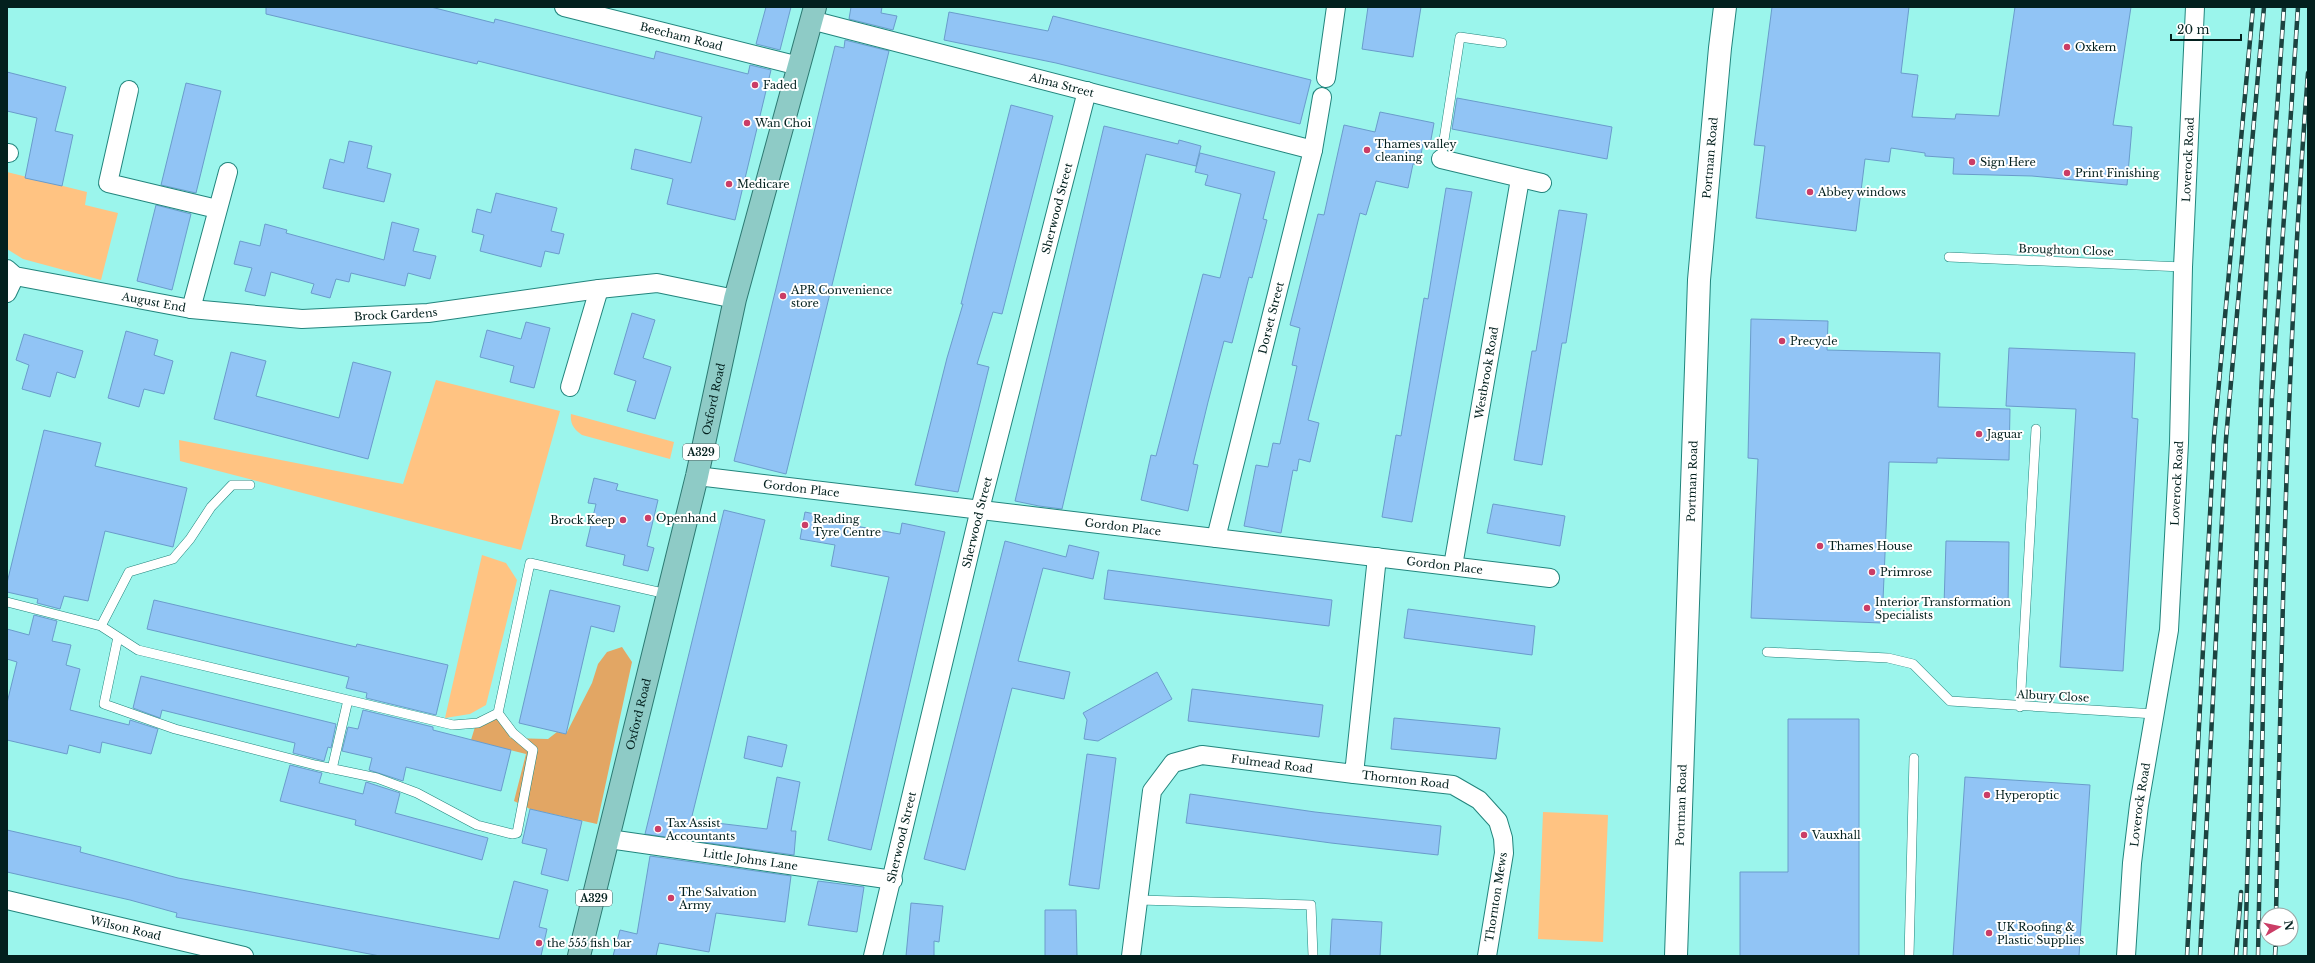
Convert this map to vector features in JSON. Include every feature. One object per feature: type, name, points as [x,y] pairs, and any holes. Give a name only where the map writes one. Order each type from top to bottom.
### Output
[{"type":"main road","name":"Oxford Road","points":[[580,956],[667,594],[697,476],[735,299],[813,14]]},
{"type":"street","name":"Beecham Road","points":[[564,7],[799,66]]},
{"type":"street","points":[[1326,78],[1336,7]]},
{"type":"street","name":"Portman Road","points":[[1676,956],[1698,295],[1709,164],[1725,7]]},
{"type":"street","name":"Loverock Road","points":[[2126,956],[2132,863],[2169,630],[2179,443],[2183,267],[2195,7]]},
{"type":"street","name":"Alma Street","points":[[813,14],[1088,91],[1313,150]]},
{"type":"street","points":[[129,90],[108,183],[217,209]]},
{"type":"street","name":"Sherwood Street","points":[[873,956],[893,880],[980,509],[1088,91]]},
{"type":"street","name":"Dorset Street","points":[[1216,538],[1313,150],[1322,97]]},
{"type":"street","points":[[1441,159],[1542,183]]},
{"type":"street","name":"August End","points":[[7,293],[11,272],[191,309],[228,172]]},
{"type":"street","name":"Westbrook Road","points":[[1453,566],[1520,179]]},
{"type":"street","name":"Brock Gardens","points":[[191,309],[302,319],[428,313],[599,289],[658,283],[735,299]]},
{"type":"street","points":[[570,387],[599,289]]},
{"type":"street","name":"Gordon Place","points":[[697,476],[1550,578]]},
{"type":"street","points":[[1354,774],[1377,557]]},
{"type":"street","name":"Fulmead Road","points":[[1131,956],[1152,791],[1173,763],[1202,755],[1354,774]]},
{"type":"street","name":"Thornton Road","points":[[1354,774],[1453,785],[1479,800],[1498,821],[1503,838]]},
{"type":"street","name":"Thornton Mews","points":[[1487,956],[1504,853],[1503,838]]},
{"type":"street","name":"Little Johns Lane","points":[[609,839],[893,880]]},
{"type":"street","name":"Wilson Road","points":[[7,900],[244,956]]},
{"type":"lane","points":[[1441,159],[1460,37],[1502,44]]},
{"type":"lane","name":"Broughton Close","points":[[1949,257],[2183,267]]},
{"type":"lane","points":[[2020,707],[2036,429]]},
{"type":"lane","points":[[101,626],[129,572],[173,559],[190,539],[211,507],[232,485],[250,485]]},
{"type":"lane","points":[[118,637],[104,704],[175,729],[384,781],[417,792],[477,825],[512,834],[516,833],[533,750],[513,733],[498,713],[530,563],[667,594]]},
{"type":"lane","points":[[7,602],[101,626],[138,650],[453,725],[478,723],[498,713]]},
{"type":"lane","name":"Albury Close","points":[[1767,652],[1888,658],[1913,664],[1950,701],[2020,707],[2155,714]]},
{"type":"lane","points":[[332,769],[348,700]]},
{"type":"lane","points":[[1909,956],[1914,758]]},
{"type":"lane","points":[[1139,900],[1311,906],[1313,956]]},
{"type":"shaded area","points":[[7,172],[87,192],[85,205],[118,213],[101,280],[23,259],[7,249]]},
{"type":"shaded area","points":[[436,380],[560,411],[521,550],[180,461],[179,440],[403,484]]},
{"type":"shaded area","points":[[571,414],[674,442],[670,459],[582,435],[573,426]]},
{"type":"shaded area","points":[[482,555],[506,563],[517,580],[486,705],[470,714],[445,718]]},
{"type":"shaded area","points":[[622,647],[632,662],[597,824],[530,809],[514,801],[526,754],[471,740],[478,717],[504,713],[510,738],[548,739],[557,732],[566,734],[592,683],[598,664],[607,652]]},
{"type":"shaded area","points":[[1543,812],[1608,815],[1603,942],[1538,939]]},
{"type":"building","points":[[266,7],[431,7],[494,23],[495,19],[654,59],[656,51],[748,74],[750,65],[771,70],[735,220],[667,204],[673,179],[631,169],[635,149],[691,163],[702,117],[478,61],[477,64],[266,14]]},
{"type":"building","points":[[766,7],[791,7],[780,50],[756,44]]},
{"type":"building","points":[[851,7],[882,7],[881,13],[897,16],[893,30],[849,19]]},
{"type":"building","points":[[1368,7],[1421,7],[1413,57],[1362,49]]},
{"type":"building","points":[[1772,7],[1909,7],[1901,73],[1918,75],[1912,117],[1955,119],[1956,114],[1999,116],[2015,7],[2131,7],[2113,125],[2132,127],[2127,185],[2032,176],[1953,174],[1954,158],[1925,156],[1925,153],[1891,148],[1889,162],[1865,159],[1856,231],[1756,218],[1765,146],[1754,145]]},
{"type":"building","points":[[949,12],[1048,31],[1053,16],[1311,80],[1300,124],[1056,63],[944,40]]},
{"type":"building","points":[[845,40],[889,51],[786,474],[734,461],[835,46],[844,48]]},
{"type":"building","points":[[7,72],[66,87],[55,131],[73,135],[62,186],[25,178],[37,118],[7,111]]},
{"type":"building","points":[[186,83],[221,91],[196,193],[161,185]]},
{"type":"building","points":[[1457,98],[1612,127],[1607,159],[1452,129]]},
{"type":"building","points":[[1011,105],[1053,116],[1002,314],[993,312],[977,364],[989,367],[958,492],[915,485],[947,358],[963,304],[961,304]]},
{"type":"building","points":[[1380,112],[1434,123],[1430,145],[1423,144],[1419,165],[1413,164],[1408,188],[1376,181],[1366,215],[1360,213],[1308,420],[1319,423],[1310,462],[1299,459],[1297,471],[1293,470],[1281,533],[1244,526],[1256,465],[1268,467],[1273,443],[1280,444],[1297,366],[1292,365],[1300,328],[1290,325],[1318,214],[1324,215],[1344,125],[1375,132]]},
{"type":"building","points":[[1104,126],[1178,144],[1179,140],[1201,146],[1196,166],[1146,154],[1062,509],[1039,506],[1015,501]]},
{"type":"building","points":[[349,141],[372,146],[367,168],[391,174],[384,202],[323,188],[330,159],[344,163]]},
{"type":"building","points":[[1200,153],[1275,172],[1263,219],[1267,220],[1252,278],[1249,277],[1232,343],[1224,341],[1208,402],[1193,464],[1198,465],[1188,511],[1141,500],[1151,455],[1156,456],[1203,274],[1220,278],[1241,194],[1205,185],[1208,175],[1195,172]]},
{"type":"building","points":[[1446,188],[1472,192],[1412,522],[1382,517],[1396,435],[1401,436],[1424,298],[1428,299]]},
{"type":"building","points":[[496,193],[557,208],[551,231],[564,234],[559,254],[545,251],[541,267],[480,251],[484,235],[472,232],[477,209],[491,213]]},
{"type":"building","points":[[156,205],[191,214],[172,290],[137,281]]},
{"type":"building","points":[[1559,210],[1587,214],[1566,343],[1562,343],[1542,465],[1514,460],[1532,351],[1536,351]]},
{"type":"building","points":[[392,222],[419,229],[413,251],[436,256],[430,279],[408,273],[405,286],[351,273],[349,282],[336,279],[330,298],[311,293],[314,284],[271,272],[265,296],[245,291],[252,268],[234,264],[240,241],[260,246],[265,224],[287,230],[286,233],[384,260]]},
{"type":"building","points":[[632,313],[655,320],[643,358],[671,367],[655,419],[627,411],[636,381],[614,374]]},
{"type":"building","points":[[1751,319],[1828,321],[1827,350],[1940,353],[1938,407],[2010,409],[2009,460],[1937,458],[1937,463],[1889,462],[1882,623],[1751,618],[1758,459],[1748,458]]},
{"type":"building","points":[[526,322],[550,328],[534,388],[510,382],[514,366],[480,357],[487,330],[521,339]]},
{"type":"building","points":[[126,331],[158,340],[154,355],[173,361],[164,394],[144,389],[139,407],[108,398]]},
{"type":"building","points":[[24,334],[83,351],[75,378],[57,372],[50,397],[22,389],[29,365],[16,360]]},
{"type":"building","points":[[2009,348],[2135,353],[2132,418],[2138,419],[2123,671],[2060,667],[2076,409],[2006,406]]},
{"type":"building","points":[[231,352],[266,361],[256,396],[339,418],[353,362],[391,372],[368,459],[214,419]]},
{"type":"building","points":[[44,430],[101,443],[95,466],[187,488],[173,547],[105,531],[88,601],[64,596],[60,609],[37,603],[38,599],[7,592],[7,583]]},
{"type":"building","name":"Brock Keep","points":[[594,478],[618,484],[616,490],[658,500],[647,546],[654,548],[648,571],[623,565],[625,555],[586,546],[596,504],[588,503]]},
{"type":"building","points":[[1493,504],[1565,516],[1560,546],[1487,533]]},
{"type":"building","points":[[724,510],[765,520],[691,820],[767,829],[777,777],[800,782],[791,831],[796,831],[794,855],[645,834]]},
{"type":"building","points":[[805,512],[839,519],[839,523],[900,534],[902,523],[945,532],[871,850],[828,840],[889,577],[831,566],[835,545],[800,539]]},
{"type":"building","points":[[1005,541],[1066,557],[1069,545],[1099,552],[1093,579],[1043,568],[1018,661],[1070,672],[1064,699],[1012,688],[965,870],[924,859]]},
{"type":"building","points":[[1946,541],[2009,542],[2008,606],[1944,605]]},
{"type":"building","points":[[1108,570],[1332,600],[1329,626],[1104,599]]},
{"type":"building","points":[[550,590],[620,606],[614,632],[591,626],[566,734],[519,723]]},
{"type":"building","points":[[154,600],[356,647],[357,644],[448,665],[436,715],[366,698],[367,693],[346,688],[349,677],[147,629]]},
{"type":"building","points":[[1408,609],[1535,626],[1532,655],[1404,638]]},
{"type":"building","points":[[34,615],[57,621],[52,641],[71,645],[66,665],[80,669],[70,710],[129,725],[130,720],[158,729],[151,754],[102,742],[100,753],[69,745],[67,754],[7,740],[7,703],[17,662],[7,659],[7,629],[29,635]]},
{"type":"building","points":[[1157,672],[1172,699],[1098,741],[1084,739],[1087,720],[1083,713]]},
{"type":"building","points":[[141,676],[336,724],[331,748],[328,747],[324,761],[293,753],[295,743],[162,710],[160,718],[133,708]]},
{"type":"building","points":[[1192,689],[1323,705],[1319,737],[1188,721]]},
{"type":"building","points":[[363,710],[433,727],[433,730],[511,750],[501,791],[406,767],[403,781],[369,770],[372,758],[342,751],[348,727],[358,729]]},
{"type":"building","points":[[1394,718],[1500,728],[1496,759],[1391,749]]},
{"type":"building","points":[[1788,719],[1859,719],[1859,956],[1740,956],[1740,872],[1788,872]]},
{"type":"building","points":[[748,736],[787,745],[782,767],[744,758]]},
{"type":"building","points":[[1087,754],[1116,758],[1099,889],[1069,885]]},
{"type":"building","points":[[290,765],[322,773],[319,783],[363,794],[366,782],[400,793],[395,813],[488,838],[482,860],[355,825],[356,820],[280,801]]},
{"type":"building","points":[[1965,777],[2090,785],[2079,956],[1953,956]]},
{"type":"building","points":[[1190,794],[1315,812],[1441,826],[1438,855],[1331,843],[1186,823]]},
{"type":"building","points":[[530,809],[582,821],[568,881],[541,874],[547,849],[522,843]]},
{"type":"building","points":[[7,830],[81,847],[80,852],[178,878],[499,939],[514,881],[548,890],[539,927],[547,929],[541,956],[380,956],[176,917],[177,913],[130,900],[7,872]]},
{"type":"building","points":[[650,856],[791,876],[785,922],[716,913],[709,952],[659,943],[656,956],[613,956],[620,930],[637,934]]},
{"type":"building","points":[[818,881],[864,887],[857,932],[808,925]]},
{"type":"building","points":[[911,903],[943,906],[939,942],[934,941],[934,956],[906,956]]},
{"type":"building","points":[[1045,910],[1076,910],[1077,956],[1045,956]]},
{"type":"building","points":[[1332,919],[1382,922],[1380,956],[1330,956]]},
{"type":"railway","points":[[2187,956],[2214,438],[2253,7]]},
{"type":"railway","points":[[2200,956],[2226,439],[2264,7]]},
{"type":"railway","points":[[2245,956],[2261,396],[2268,241],[2284,7]]},
{"type":"railway","points":[[2258,956],[2265,607],[2272,397],[2298,7]]},
{"type":"railway","points":[[2276,907],[2283,599],[2290,388],[2308,73]]},
{"type":"railway","points":[[2236,956],[2241,892]]},
{"type":"railway","points":[[2275,956],[2276,947]]},
{"type":"place","name":"Oxkem","points":[[2067,47]]},
{"type":"place","name":"Faded","points":[[755,85]]},
{"type":"place","name":"Wan Choi","points":[[747,123]]},
{"type":"place","name":"Thames valley cleaning","points":[[1367,150]]},
{"type":"place","name":"Sign Here","points":[[1972,162]]},
{"type":"place","name":"Print Finishing","points":[[2067,173]]},
{"type":"place","name":"Medicare","points":[[729,184]]},
{"type":"place","name":"Abbey windows","points":[[1810,192]]},
{"type":"place","name":"APR Convenience store","points":[[783,296]]},
{"type":"place","name":"Precycle","points":[[1782,341]]},
{"type":"place","name":"Jaguar","points":[[1979,434]]},
{"type":"place","name":"Openhand","points":[[648,518]]},
{"type":"place","name":"Brock Keep","points":[[623,520]]},
{"type":"place","name":"Reading Tyre Centre","points":[[805,525]]},
{"type":"place","name":"Thames House","points":[[1820,546]]},
{"type":"place","name":"Primrose","points":[[1872,572]]},
{"type":"place","name":"Interior Transformation Specialists","points":[[1867,608]]},
{"type":"place","name":"Hyperoptic","points":[[1987,795]]},
{"type":"place","name":"Tax Assist Accountants","points":[[658,829]]},
{"type":"place","name":"Vauxhall","points":[[1804,835]]},
{"type":"place","name":"The Salvation Army","points":[[671,898]]},
{"type":"place","name":"UK Roofing & Plastic Supplies","points":[[1989,933]]},
{"type":"place","name":"the 555 fish bar","points":[[539,943]]}]
